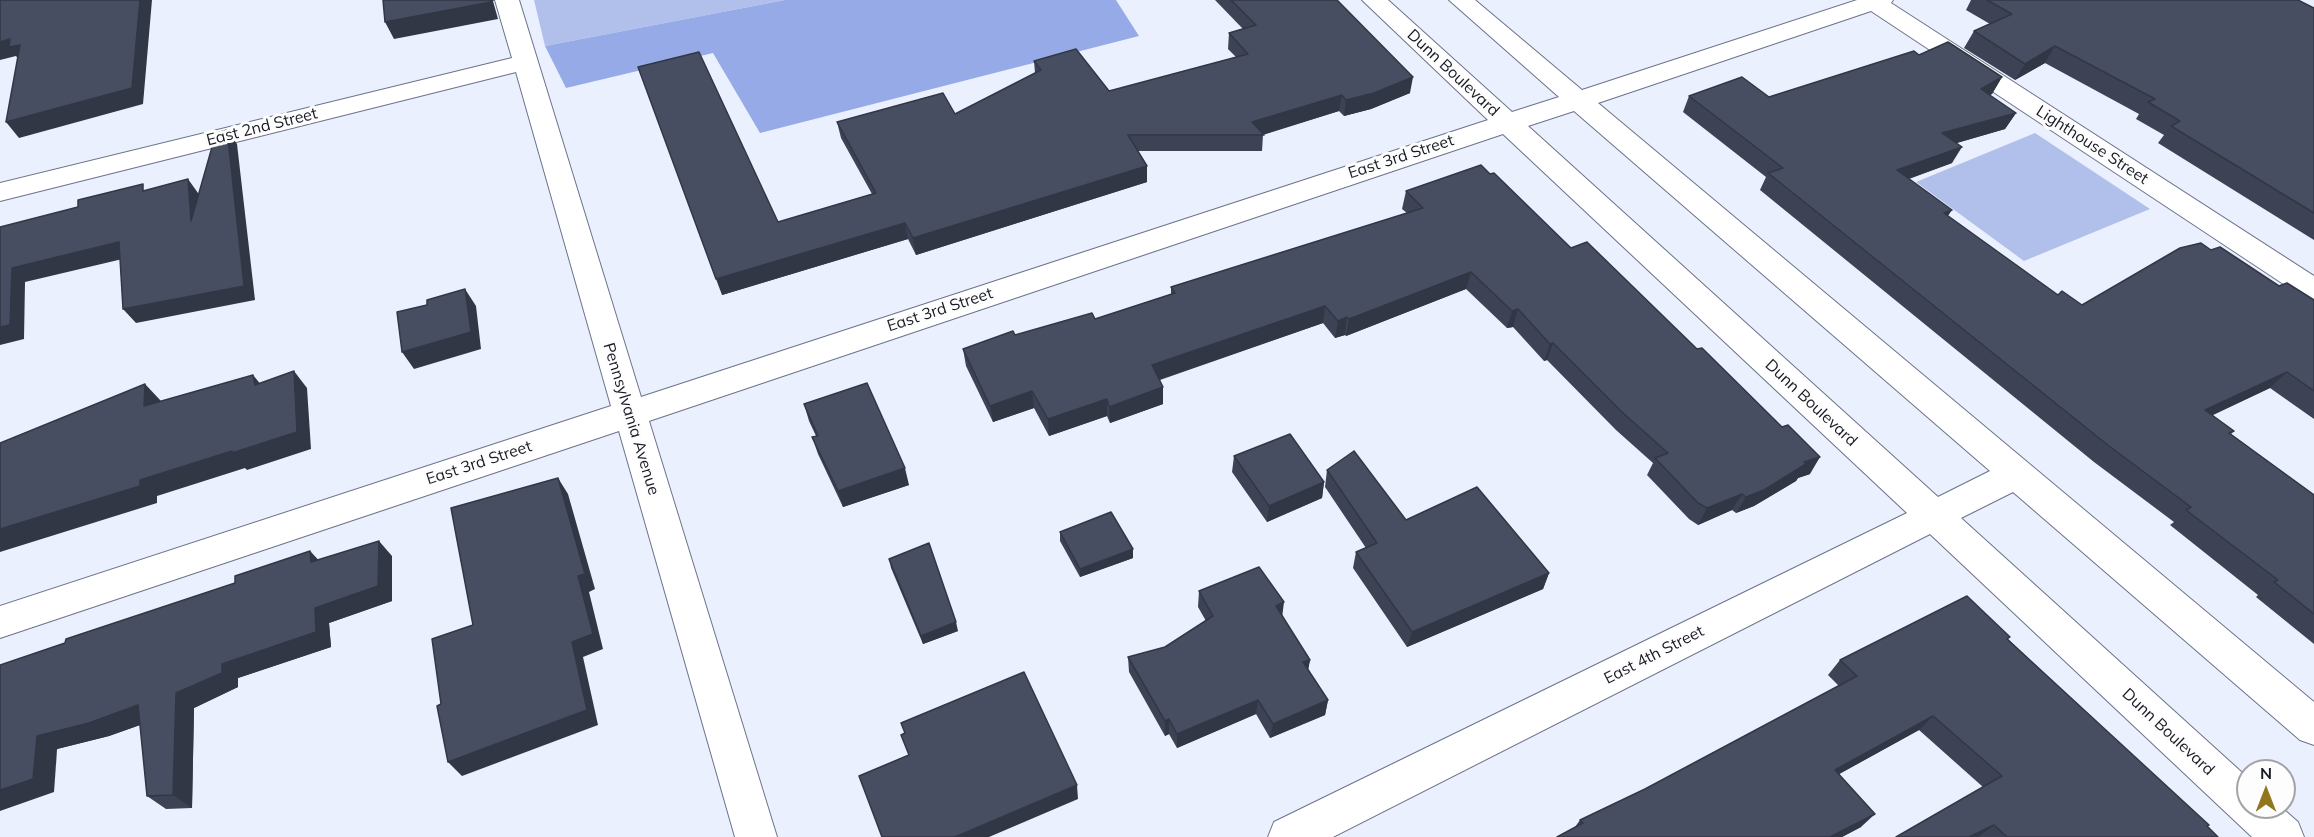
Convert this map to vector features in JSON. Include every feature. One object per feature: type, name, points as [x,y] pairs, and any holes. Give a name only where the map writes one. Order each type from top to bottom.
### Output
[{"type":"street","name":"Pennsylvania Avenue","points":[[507,0],[756,837]]},
{"type":"street","name":"Dunn Boulevard","points":[[1374,0],[2236,794]]},
{"type":"street","points":[[1461,0],[2019,473],[2314,727]]},
{"type":"street","name":"East 3rd Street","points":[[0,622],[1875,1]]},
{"type":"street","name":"Lighthouse Street","points":[[1875,1],[2314,290]]},
{"type":"street","name":"East 2nd Street","points":[[0,192],[525,62]]},
{"type":"street","name":"East 4th Street","points":[[1289,837],[2019,473]]},
{"type":"street","name":"Dunn Boulevard","points":[[2263,819],[2283,837]]},
{"type":"shaded area","points":[[534,0],[785,0],[545,46]]},
{"type":"shaded area","points":[[785,0],[1116,0],[1139,36],[760,133],[713,53],[566,88],[545,46]]},
{"type":"shaded area","points":[[2035,133],[2150,209],[2024,261],[1916,182]]},
{"type":"building","points":[[0,0],[140,0],[132,88],[6,122],[20,45],[9,47],[10,39],[0,42]]},
{"type":"building","points":[[383,0],[490,0],[491,2],[385,22]]},
{"type":"building","points":[[1231,0],[1337,0],[1413,77],[1374,93],[1346,100],[1342,95],[1252,122],[1264,135],[1128,135],[1147,166],[913,238],[905,223],[716,279],[638,67],[699,52],[778,222],[876,193],[837,122],[943,93],[955,114],[1041,70],[1034,61],[1076,49],[1109,91],[1248,54],[1229,33],[1256,25]]},
{"type":"building","points":[[1987,0],[2298,0],[2314,8],[2314,213],[2171,126],[2180,121],[2148,102],[2155,99],[2055,46],[2025,64],[1974,31],[2012,14]]},
{"type":"building","points":[[1948,42],[2002,77],[1981,89],[2016,113],[1942,133],[1962,147],[1897,170],[1952,210],[1944,213],[2058,295],[2062,291],[2082,305],[2180,248],[2201,243],[2211,250],[2220,247],[2279,286],[2287,283],[2314,300],[2314,391],[2287,372],[2205,410],[2234,431],[2229,433],[2314,495],[2314,614],[2274,582],[2278,580],[2186,510],[2191,507],[2109,446],[1768,173],[1783,168],[1689,96],[1742,77],[1769,97],[1914,51],[1919,55]]},
{"type":"building","points":[[227,130],[244,286],[123,309],[119,242],[12,268],[10,325],[0,327],[0,227],[78,207],[78,200],[143,184],[143,191],[188,179],[191,221],[216,133]]},
{"type":"building","points":[[1481,165],[1490,174],[1494,173],[1571,248],[1587,242],[1697,349],[1702,348],[1782,427],[1788,425],[1820,457],[1804,462],[1806,464],[1764,490],[1746,497],[1742,494],[1707,508],[1698,503],[1655,458],[1668,453],[1623,413],[1553,343],[1550,344],[1518,309],[1512,311],[1471,272],[1349,319],[1347,317],[1338,321],[1325,306],[1152,365],[1163,387],[1109,407],[1107,399],[1048,419],[1032,391],[990,406],[963,349],[1013,331],[1015,335],[1092,313],[1095,319],[1175,293],[1171,287],[1423,208],[1406,191]]},
{"type":"building","points":[[465,289],[471,332],[402,352],[397,312],[427,305],[427,300]]},
{"type":"building","points":[[294,371],[297,432],[140,480],[140,486],[0,529],[0,443],[145,384],[144,406],[253,375],[255,385]]},
{"type":"building","points":[[867,383],[905,468],[838,491],[812,437],[818,436],[804,404]]},
{"type":"building","points":[[1290,434],[1324,482],[1269,506],[1234,456]]},
{"type":"building","points":[[1354,451],[1406,520],[1477,487],[1549,573],[1412,632],[1356,552],[1377,543],[1327,470]]},
{"type":"building","points":[[558,478],[585,574],[578,576],[593,634],[572,642],[587,710],[448,762],[437,706],[441,704],[432,639],[473,625],[451,508]]},
{"type":"building","points":[[1111,512],[1133,549],[1080,569],[1060,532]]},
{"type":"building","points":[[379,541],[378,586],[315,608],[316,632],[222,664],[222,673],[176,693],[173,795],[147,796],[138,705],[89,723],[37,736],[33,779],[0,790],[0,665],[65,643],[66,639],[235,583],[235,576],[310,551],[311,562]]},
{"type":"building","points":[[929,543],[956,622],[921,636],[889,559]]},
{"type":"building","points":[[1259,567],[1284,602],[1276,606],[1310,660],[1303,662],[1328,700],[1273,724],[1258,700],[1177,734],[1169,719],[1165,721],[1128,657],[1165,647],[1213,616],[1199,591]]},
{"type":"building","points":[[1967,596],[2010,637],[2007,639],[2209,825],[2207,826],[2218,837],[2007,837],[1994,825],[1969,837],[1896,837],[2002,776],[1933,716],[1835,770],[1875,814],[1830,837],[1557,837],[1583,823],[1580,820],[1645,789],[1857,676],[1840,660]]},
{"type":"building","points":[[1024,672],[1077,785],[955,837],[882,837],[859,776],[909,755],[901,735],[905,733],[901,723]]}]
